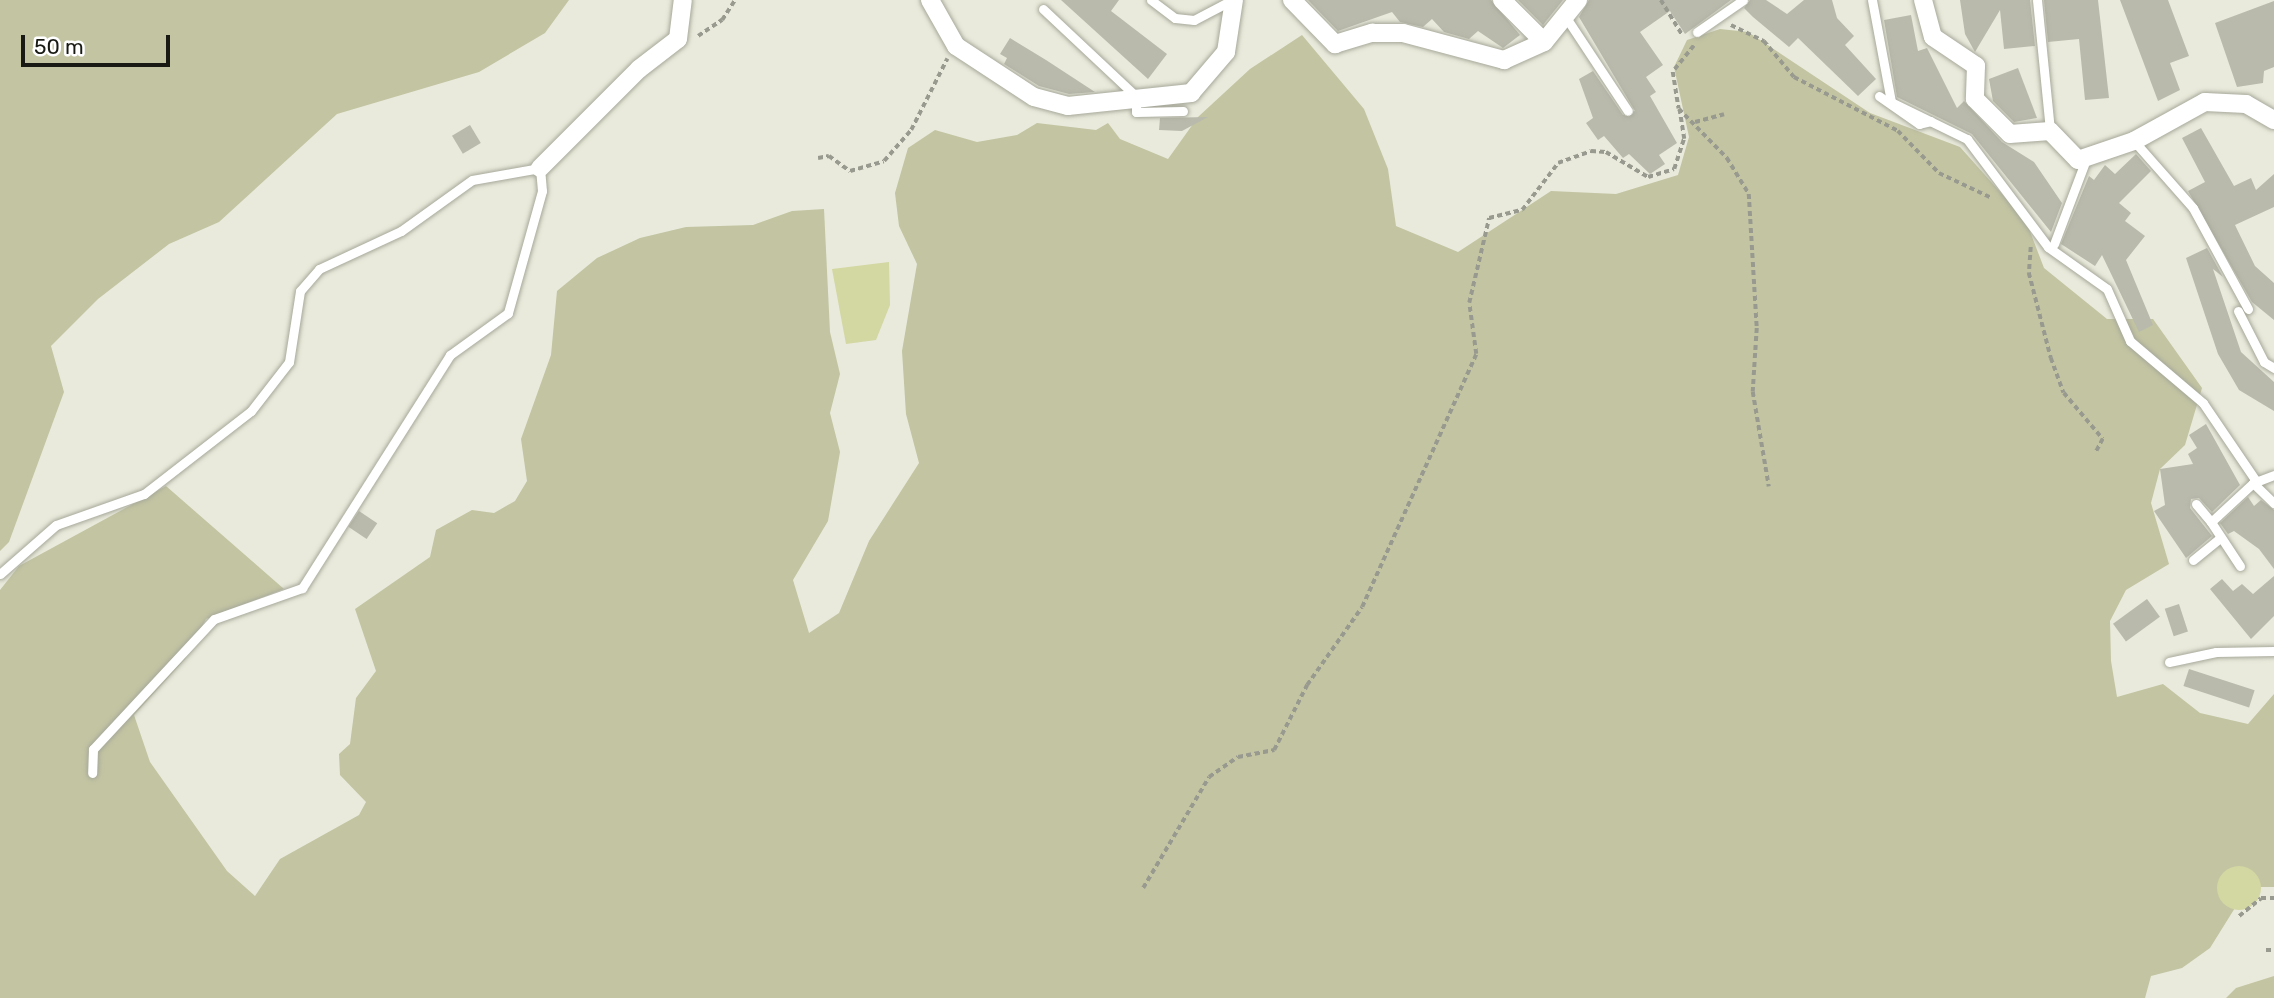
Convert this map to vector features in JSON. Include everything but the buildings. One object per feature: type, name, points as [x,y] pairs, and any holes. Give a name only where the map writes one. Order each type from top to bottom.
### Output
[{"type":"street","points":[[540,168],[639,69],[678,39],[683,0]]},
{"type":"street","points":[[930,0],[956,46],[1034,97],[1068,106],[1138,102],[1191,93],[1213,75],[1226,52],[1233,0]]},
{"type":"street","points":[[1292,0],[1335,44],[1372,33],[1403,33],[1504,60],[1544,42],[1567,19],[1578,0]]},
{"type":"street","points":[[1502,0],[1544,42]]},
{"type":"street","points":[[1923,0],[1933,37],[1976,66],[1975,99],[2010,134],[2050,131],[2085,162],[2134,141],[2205,102],[2246,104],[2274,120]]},
{"type":"lane","points":[[1151,0],[1175,18],[1194,20],[1233,0]]},
{"type":"lane","points":[[1697,32],[1743,0]]},
{"type":"lane","points":[[1872,0],[1888,96],[1967,139],[1976,159],[2036,236],[2106,289],[2130,341],[2203,403],[2255,482],[2274,503]]},
{"type":"lane","points":[[2037,0],[2050,131]]},
{"type":"lane","points":[[1043,9],[1138,102],[1136,112],[1183,111]]},
{"type":"lane","points":[[1567,19],[1629,111]]},
{"type":"lane","points":[[1879,96],[1919,124],[1931,121]]},
{"type":"lane","points":[[2134,141],[2193,208],[2243,310],[2264,362],[2274,368]]},
{"type":"lane","points":[[2054,244],[2085,162]]},
{"type":"lane","points":[[0,574],[56,525],[155,487],[251,411],[289,362],[300,290],[319,269],[401,232],[472,180],[540,168],[542,191],[508,313],[450,355],[302,588],[214,619],[93,749],[92,773]]},
{"type":"lane","points":[[2036,236],[2054,244],[2073,264]]},
{"type":"lane","points":[[2211,522],[2255,482],[2274,475]]},
{"type":"lane","points":[[2196,504],[2211,522],[2218,540],[2240,566]]},
{"type":"lane","points":[[2193,560],[2218,540]]},
{"type":"lane","points":[[2169,662],[2216,652],[2274,651]]},
{"type":"path","points":[[678,39],[687,46],[722,20],[735,0]]},
{"type":"path","points":[[1661,0],[1679,35],[1732,26],[1764,41],[1794,76],[1898,131],[1939,173],[2000,203]]},
{"type":"path","points":[[1143,888],[1209,777],[1238,757],[1274,750],[1307,685],[1362,607],[1476,354],[1469,303],[1489,219],[1522,210],[1558,163],[1591,151],[1606,152],[1648,177],[1674,169],[1684,139],[1673,72],[1702,42]]},
{"type":"path","points":[[818,158],[829,156],[850,171],[884,161],[911,130],[929,85],[956,46]]},
{"type":"path","points":[[1679,109],[1695,122],[1738,171],[1748,194],[1748,230],[1757,328],[1756,431],[1769,487]]},
{"type":"path","points":[[1695,122],[1724,114]]},
{"type":"path","points":[[2036,236],[2026,261],[2040,323],[2064,393],[2103,439],[2096,452]]},
{"type":"path","points":[[2239,916],[2261,898],[2274,898]]},
{"type":"path","points":[[2266,950],[2274,950]]},
{"type":"shaded area","points":[[0,0],[569,0],[545,33],[479,72],[337,114],[219,222],[169,244],[98,299],[51,346],[64,392],[9,542],[0,551]]},
{"type":"shaded area","points":[[1720,29],[1748,32],[1870,113],[1960,147],[2026,221],[2044,268],[2107,319],[2153,319],[2202,388],[2185,445],[2160,469],[2151,503],[2169,564],[2126,590],[2110,621],[2111,661],[2117,697],[2163,684],[2200,713],[2248,724],[2274,694],[2274,887],[2248,887],[2210,948],[2182,968],[2151,976],[2145,998],[0,998],[0,590],[19,566],[166,486],[284,589],[206,619],[185,659],[134,715],[150,762],[227,871],[255,896],[280,859],[359,815],[366,802],[340,775],[339,754],[350,744],[356,698],[376,671],[355,609],[430,557],[436,530],[472,510],[494,513],[515,501],[527,481],[521,439],[551,355],[557,291],[597,258],[640,238],[686,227],[753,225],[792,211],[824,209],[830,332],[840,374],[830,413],[840,452],[828,521],[793,580],[809,633],[839,613],[869,541],[919,463],[906,414],[902,351],[917,264],[899,226],[895,193],[908,148],[935,130],[977,142],[1017,135],[1037,123],[1096,130],[1108,123],[1120,139],[1168,159],[1198,117],[1250,69],[1302,35],[1364,109],[1388,169],[1396,226],[1458,252],[1551,191],[1616,194],[1678,175],[1689,137],[1674,67],[1687,40]]},
{"type":"shaded area","points":[[889,262],[890,305],[876,340],[846,344],[832,269]]},
{"type":"shaded area","points":[[2239,866],[2255,872],[2261,888],[2255,904],[2239,910],[2223,904],[2217,888],[2223,872]]},
{"type":"shaded area","points":[[2274,976],[2274,998],[2226,998],[2236,988]]}]
